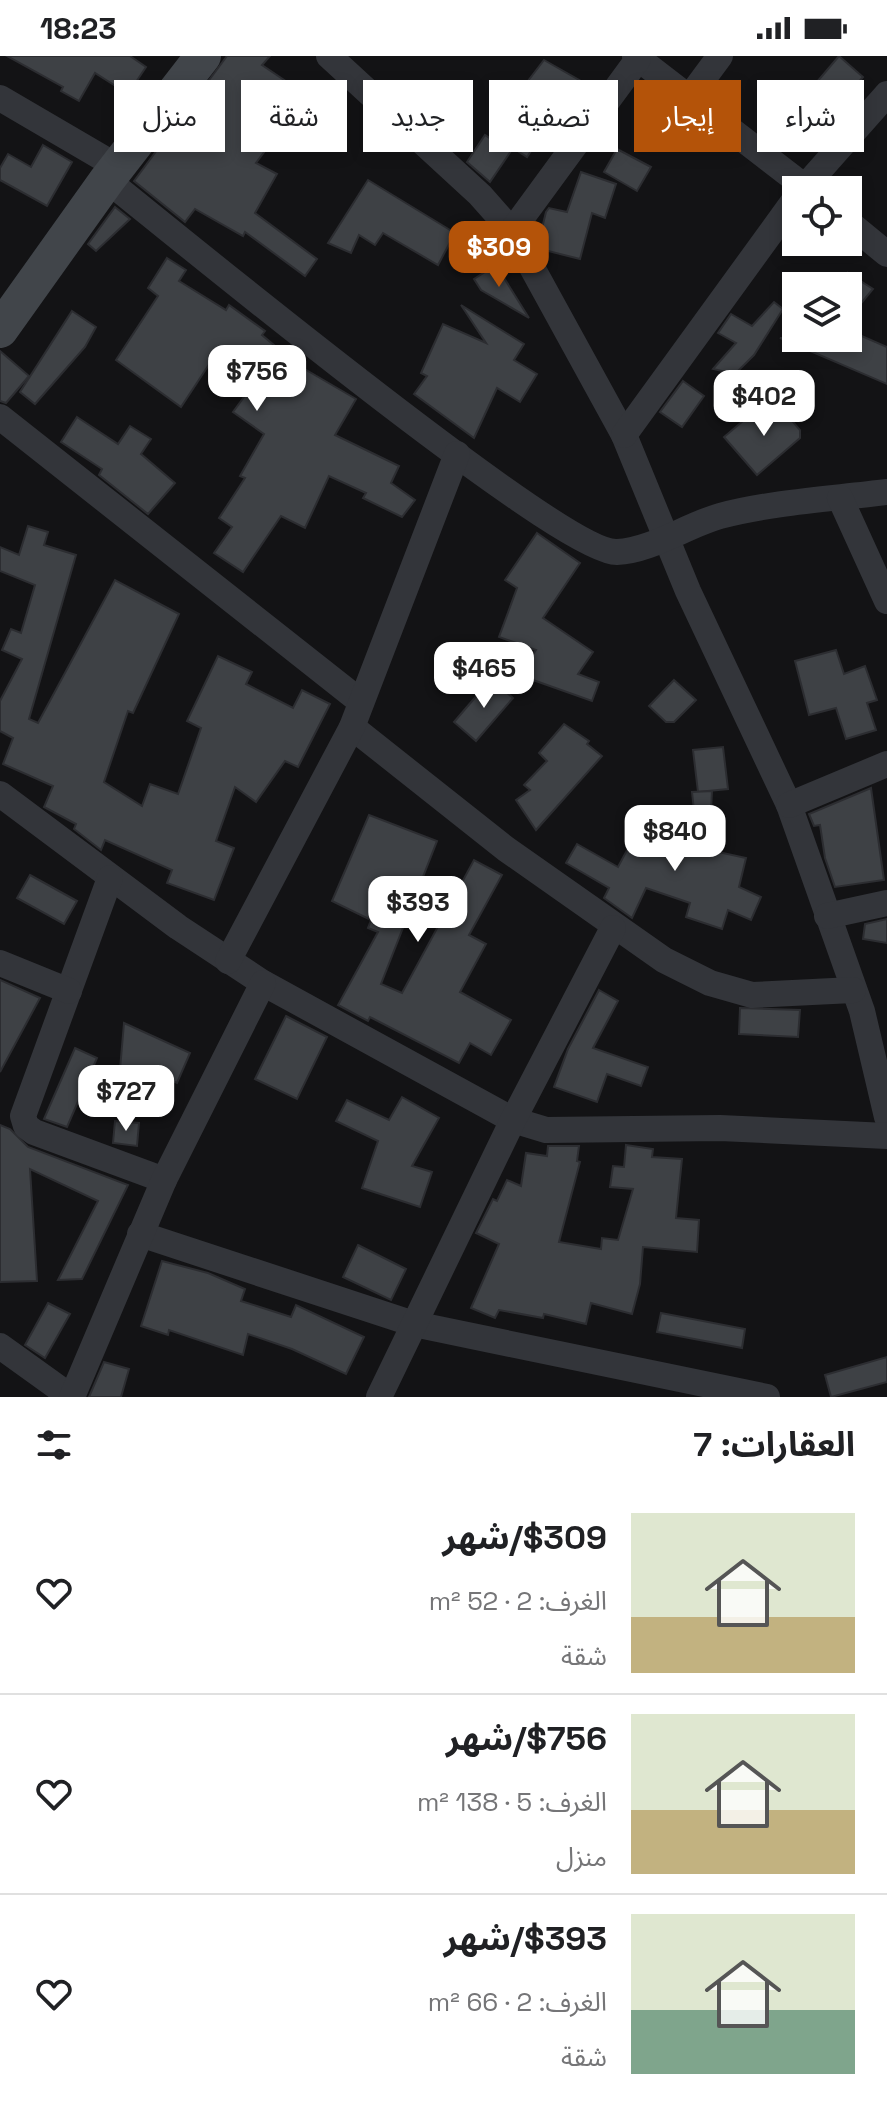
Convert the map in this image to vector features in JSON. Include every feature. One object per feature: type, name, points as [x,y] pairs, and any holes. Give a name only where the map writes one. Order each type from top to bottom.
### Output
[{"type":"street","points":[[0,330],[112,174],[203,56]]},
{"type":"street","points":[[329,56],[480,195],[512,231],[624,435],[664,536],[789,805],[827,916],[867,1003],[887,1117]]},
{"type":"street","points":[[702,80],[720,56]]},
{"type":"street","points":[[512,231],[636,57],[666,80]]},
{"type":"street","points":[[816,176],[887,94]]},
{"type":"street","points":[[0,98],[112,174],[457,454],[575,536],[602,550],[633,549],[738,512],[887,492]]},
{"type":"street","points":[[741,140],[785,176]]},
{"type":"street","points":[[624,435],[782,220]]},
{"type":"street","points":[[862,233],[887,254]]},
{"type":"street","points":[[0,417],[361,702]]},
{"type":"street","points":[[228,961],[352,727],[457,454]]},
{"type":"street","points":[[840,498],[887,601]]},
{"type":"street","points":[[352,727],[506,849],[613,928],[664,960],[730,991],[867,1003]]},
{"type":"street","points":[[789,805],[887,764]]},
{"type":"street","points":[[0,794],[110,878],[228,961],[513,1120],[546,1130],[720,1128],[887,1136]]},
{"type":"street","points":[[110,878],[23,1116],[26,1126],[34,1132],[164,1180]]},
{"type":"street","points":[[827,916],[887,903]]},
{"type":"street","points":[[379,1397],[513,1120],[613,928]]},
{"type":"street","points":[[0,963],[69,991]]},
{"type":"street","points":[[0,1346],[71,1397],[164,1180],[263,983]]},
{"type":"street","points":[[140,1234],[414,1324],[664,1387],[767,1397]]},
{"type":"building","points":[[7,56],[130,56],[146,67],[137,80],[114,80],[114,85],[95,73],[79,101],[61,91],[63,87]]},
{"type":"building","points":[[227,56],[270,56],[262,65],[284,80],[241,80],[241,152],[264,152],[256,163],[277,174],[255,213],[317,259],[305,276],[245,232],[243,236],[195,209],[185,222],[134,181],[156,152],[225,152],[225,80],[209,80]]},
{"type":"building","points":[[839,56],[863,77],[860,80],[819,80]]},
{"type":"building","points":[[544,60],[579,80],[529,80]]},
{"type":"building","points":[[485,135],[489,138],[489,152],[510,152],[490,182],[467,162]]},
{"type":"building","points":[[43,145],[72,162],[47,206],[0,180],[0,168],[8,154],[31,167]]},
{"type":"building","points":[[618,150],[651,167],[637,191],[604,172]]},
{"type":"building","points":[[581,172],[616,184],[605,218],[592,213],[580,259],[540,249],[538,244],[546,212],[549,208],[567,212]]},
{"type":"building","points":[[368,180],[455,233],[438,265],[383,233],[375,245],[359,235],[351,253],[328,243]]},
{"type":"building","points":[[115,207],[130,219],[96,251],[88,244]]},
{"type":"building","points":[[167,258],[186,270],[179,281],[226,310],[229,305],[265,331],[262,335],[275,346],[272,350],[356,399],[335,435],[399,466],[391,483],[415,500],[402,517],[363,498],[366,493],[329,476],[305,528],[281,516],[243,572],[214,553],[232,527],[219,518],[245,478],[240,476],[264,434],[233,412],[252,386],[210,363],[181,407],[116,360],[158,296],[148,288]]},
{"type":"building","points":[[496,265],[529,318],[481,290],[474,279]]},
{"type":"building","points":[[862,282],[873,289],[862,302]]},
{"type":"building","points":[[774,302],[782,308],[754,355],[735,374],[713,369],[736,343],[718,333],[731,314],[752,326]]},
{"type":"building","points":[[461,305],[524,344],[514,360],[537,374],[520,402],[497,388],[474,438],[414,394],[427,376],[421,373],[443,324],[486,343]]},
{"type":"building","points":[[72,311],[96,327],[85,347],[35,404],[20,392]]},
{"type":"building","points":[[862,336],[887,347],[887,384],[813,352],[862,352]]},
{"type":"building","points":[[0,351],[29,376],[6,403],[0,401]]},
{"type":"building","points":[[683,381],[704,396],[682,427],[660,412]]},
{"type":"building","points":[[776,402],[800,430],[800,438],[757,475],[724,437],[750,415],[754,421]]},
{"type":"building","points":[[77,417],[118,444],[130,426],[151,439],[141,454],[175,483],[148,514],[99,475],[102,469],[61,442]]},
{"type":"building","points":[[28,526],[48,532],[44,545],[76,555],[29,719],[38,723],[115,580],[179,614],[133,713],[128,711],[104,782],[142,806],[150,784],[178,794],[201,728],[187,721],[218,656],[252,672],[246,684],[293,708],[302,690],[330,704],[298,767],[285,761],[256,802],[235,787],[216,841],[234,848],[214,900],[167,883],[172,870],[105,840],[101,850],[74,829],[76,824],[44,807],[53,786],[3,764],[13,738],[0,731],[0,701],[22,659],[2,650],[11,629],[21,633],[35,585],[0,571],[0,547],[19,555]]},
{"type":"building","points":[[537,533],[580,563],[543,618],[593,652],[578,674],[599,682],[592,701],[533,680],[521,672],[536,650],[499,637],[517,588],[505,580]]},
{"type":"building","points":[[836,650],[844,674],[865,666],[877,700],[867,703],[876,730],[846,739],[836,708],[809,715],[795,661]]},
{"type":"building","points":[[491,679],[513,698],[476,741],[454,722]]},
{"type":"building","points":[[674,680],[696,700],[674,722],[666,722],[649,706]]},
{"type":"building","points":[[564,724],[589,741],[587,744],[602,756],[536,830],[516,800],[530,790],[524,785],[547,761],[539,753]]},
{"type":"building","points":[[723,747],[728,789],[698,792],[693,750]]},
{"type":"building","points":[[871,788],[884,880],[835,887],[825,858],[820,825],[814,826],[809,814]]},
{"type":"building","points":[[712,791],[709,850],[746,858],[739,887],[761,897],[751,920],[728,910],[722,929],[686,917],[690,903],[646,888],[632,918],[604,898],[609,888],[566,863],[577,844],[618,867],[640,826],[690,850],[690,847],[698,848],[692,792]]},
{"type":"building","points":[[369,815],[437,841],[381,984],[402,993],[474,860],[502,875],[469,935],[486,944],[460,992],[511,1020],[491,1055],[470,1043],[459,1063],[370,1017],[368,1021],[338,1005],[378,932],[368,928],[371,920],[332,901]]},
{"type":"building","points":[[30,875],[77,901],[64,924],[17,898]]},
{"type":"building","points":[[887,919],[887,943],[863,939],[865,924]]},
{"type":"building","points":[[0,980],[40,998],[0,1072]]},
{"type":"building","points":[[599,990],[618,1001],[593,1048],[648,1067],[641,1086],[607,1074],[597,1102],[554,1087],[568,1049]]},
{"type":"building","points":[[740,1008],[800,1010],[798,1037],[739,1034]]},
{"type":"building","points":[[286,1016],[327,1037],[297,1099],[255,1079]]},
{"type":"building","points":[[124,1023],[190,1053],[177,1083],[145,1069],[139,1088],[119,1081]]},
{"type":"building","points":[[75,1048],[97,1058],[67,1127],[44,1119]]},
{"type":"building","points":[[402,1097],[439,1118],[412,1166],[432,1172],[420,1207],[362,1188],[378,1141],[336,1121],[347,1100],[389,1120]]},
{"type":"building","points":[[115,1121],[139,1123],[137,1146],[113,1143]]},
{"type":"building","points":[[0,1125],[10,1129],[28,1147],[128,1185],[82,1279],[58,1280],[98,1201],[30,1169],[37,1281],[0,1282]]},
{"type":"building","points":[[626,1145],[653,1149],[652,1157],[682,1159],[676,1218],[699,1220],[697,1252],[643,1247],[640,1284],[632,1314],[591,1303],[586,1324],[544,1314],[543,1318],[499,1310],[495,1318],[471,1308],[499,1244],[476,1233],[493,1199],[497,1201],[507,1180],[521,1186],[526,1153],[547,1156],[548,1146],[579,1146],[577,1161],[580,1162],[559,1242],[601,1249],[602,1238],[618,1240],[633,1189],[610,1187],[613,1166],[624,1167]]},
{"type":"building","points":[[358,1245],[406,1269],[391,1300],[343,1277]]},
{"type":"building","points":[[162,1261],[208,1273],[245,1289],[241,1301],[291,1317],[296,1305],[364,1337],[346,1374],[292,1349],[248,1334],[243,1355],[169,1330],[168,1335],[141,1326]]},
{"type":"building","points":[[48,1303],[70,1314],[45,1358],[25,1345]]},
{"type":"building","points":[[661,1313],[745,1329],[742,1348],[657,1332]]},
{"type":"building","points":[[887,1357],[887,1382],[831,1397],[825,1375]]},
{"type":"building","points":[[104,1362],[129,1369],[121,1397],[89,1397]]}]
